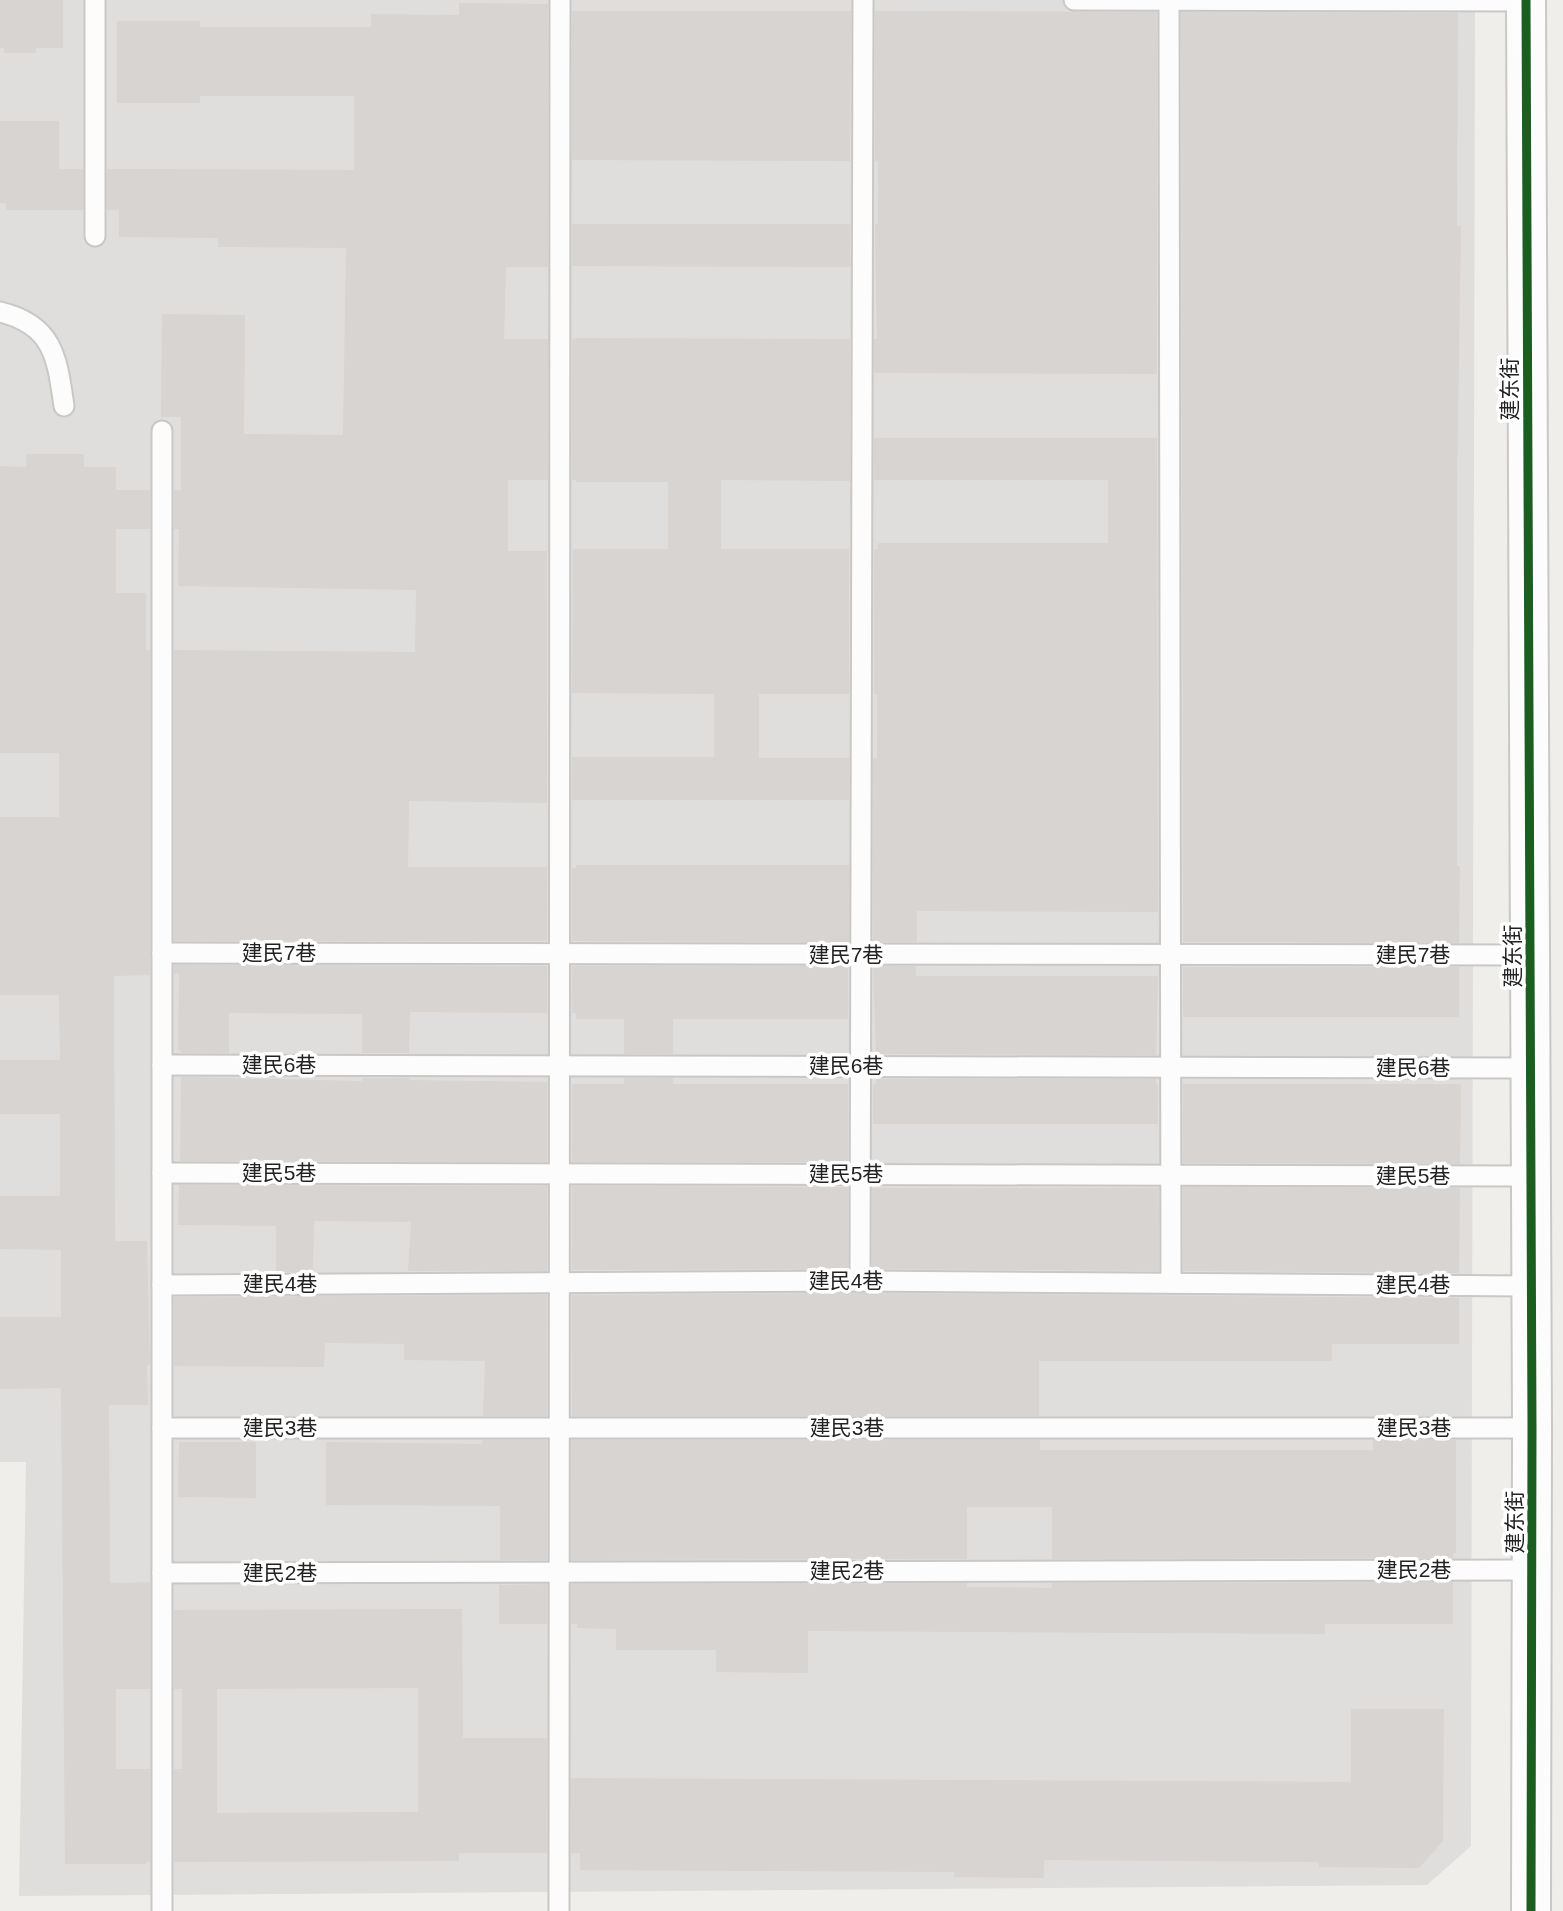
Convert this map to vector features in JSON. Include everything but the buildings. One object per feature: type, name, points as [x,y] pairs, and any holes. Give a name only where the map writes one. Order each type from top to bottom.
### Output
[{"type":"street","name":"建东街","points":[[1526,0],[1532,1428],[1531,1911]]},
{"type":"lane","points":[[95,0],[95,236]]},
{"type":"lane","points":[[559,1911],[560,0]]},
{"type":"lane","points":[[860,1281],[863,0]]},
{"type":"lane","points":[[1074,0],[1526,0]]},
{"type":"lane","points":[[1169,0],[1171,1283]]},
{"type":"lane","points":[[0,312],[35,326],[49,344],[58,365],[64,406]]},
{"type":"lane","points":[[162,431],[162,1911]]},
{"type":"lane","name":"建民7巷","points":[[162,953],[1530,955]]},
{"type":"lane","name":"建民6巷","points":[[162,1065],[1531,1068]]},
{"type":"lane","name":"建民5巷","points":[[162,1173],[1531,1176]]},
{"type":"lane","name":"建民4巷","points":[[162,1285],[860,1281],[1531,1286]]},
{"type":"lane","name":"建民3巷","points":[[162,1428],[1532,1428]]},
{"type":"lane","name":"建民2巷","points":[[162,1573],[1532,1570]]},
{"type":"shaded area","points":[[0,0],[1475,0],[1471,1846],[1427,1885],[19,1896],[26,1462],[0,1462]]},
{"type":"cycle path","points":[[1526,0],[1532,1428],[1531,1911]]}]
